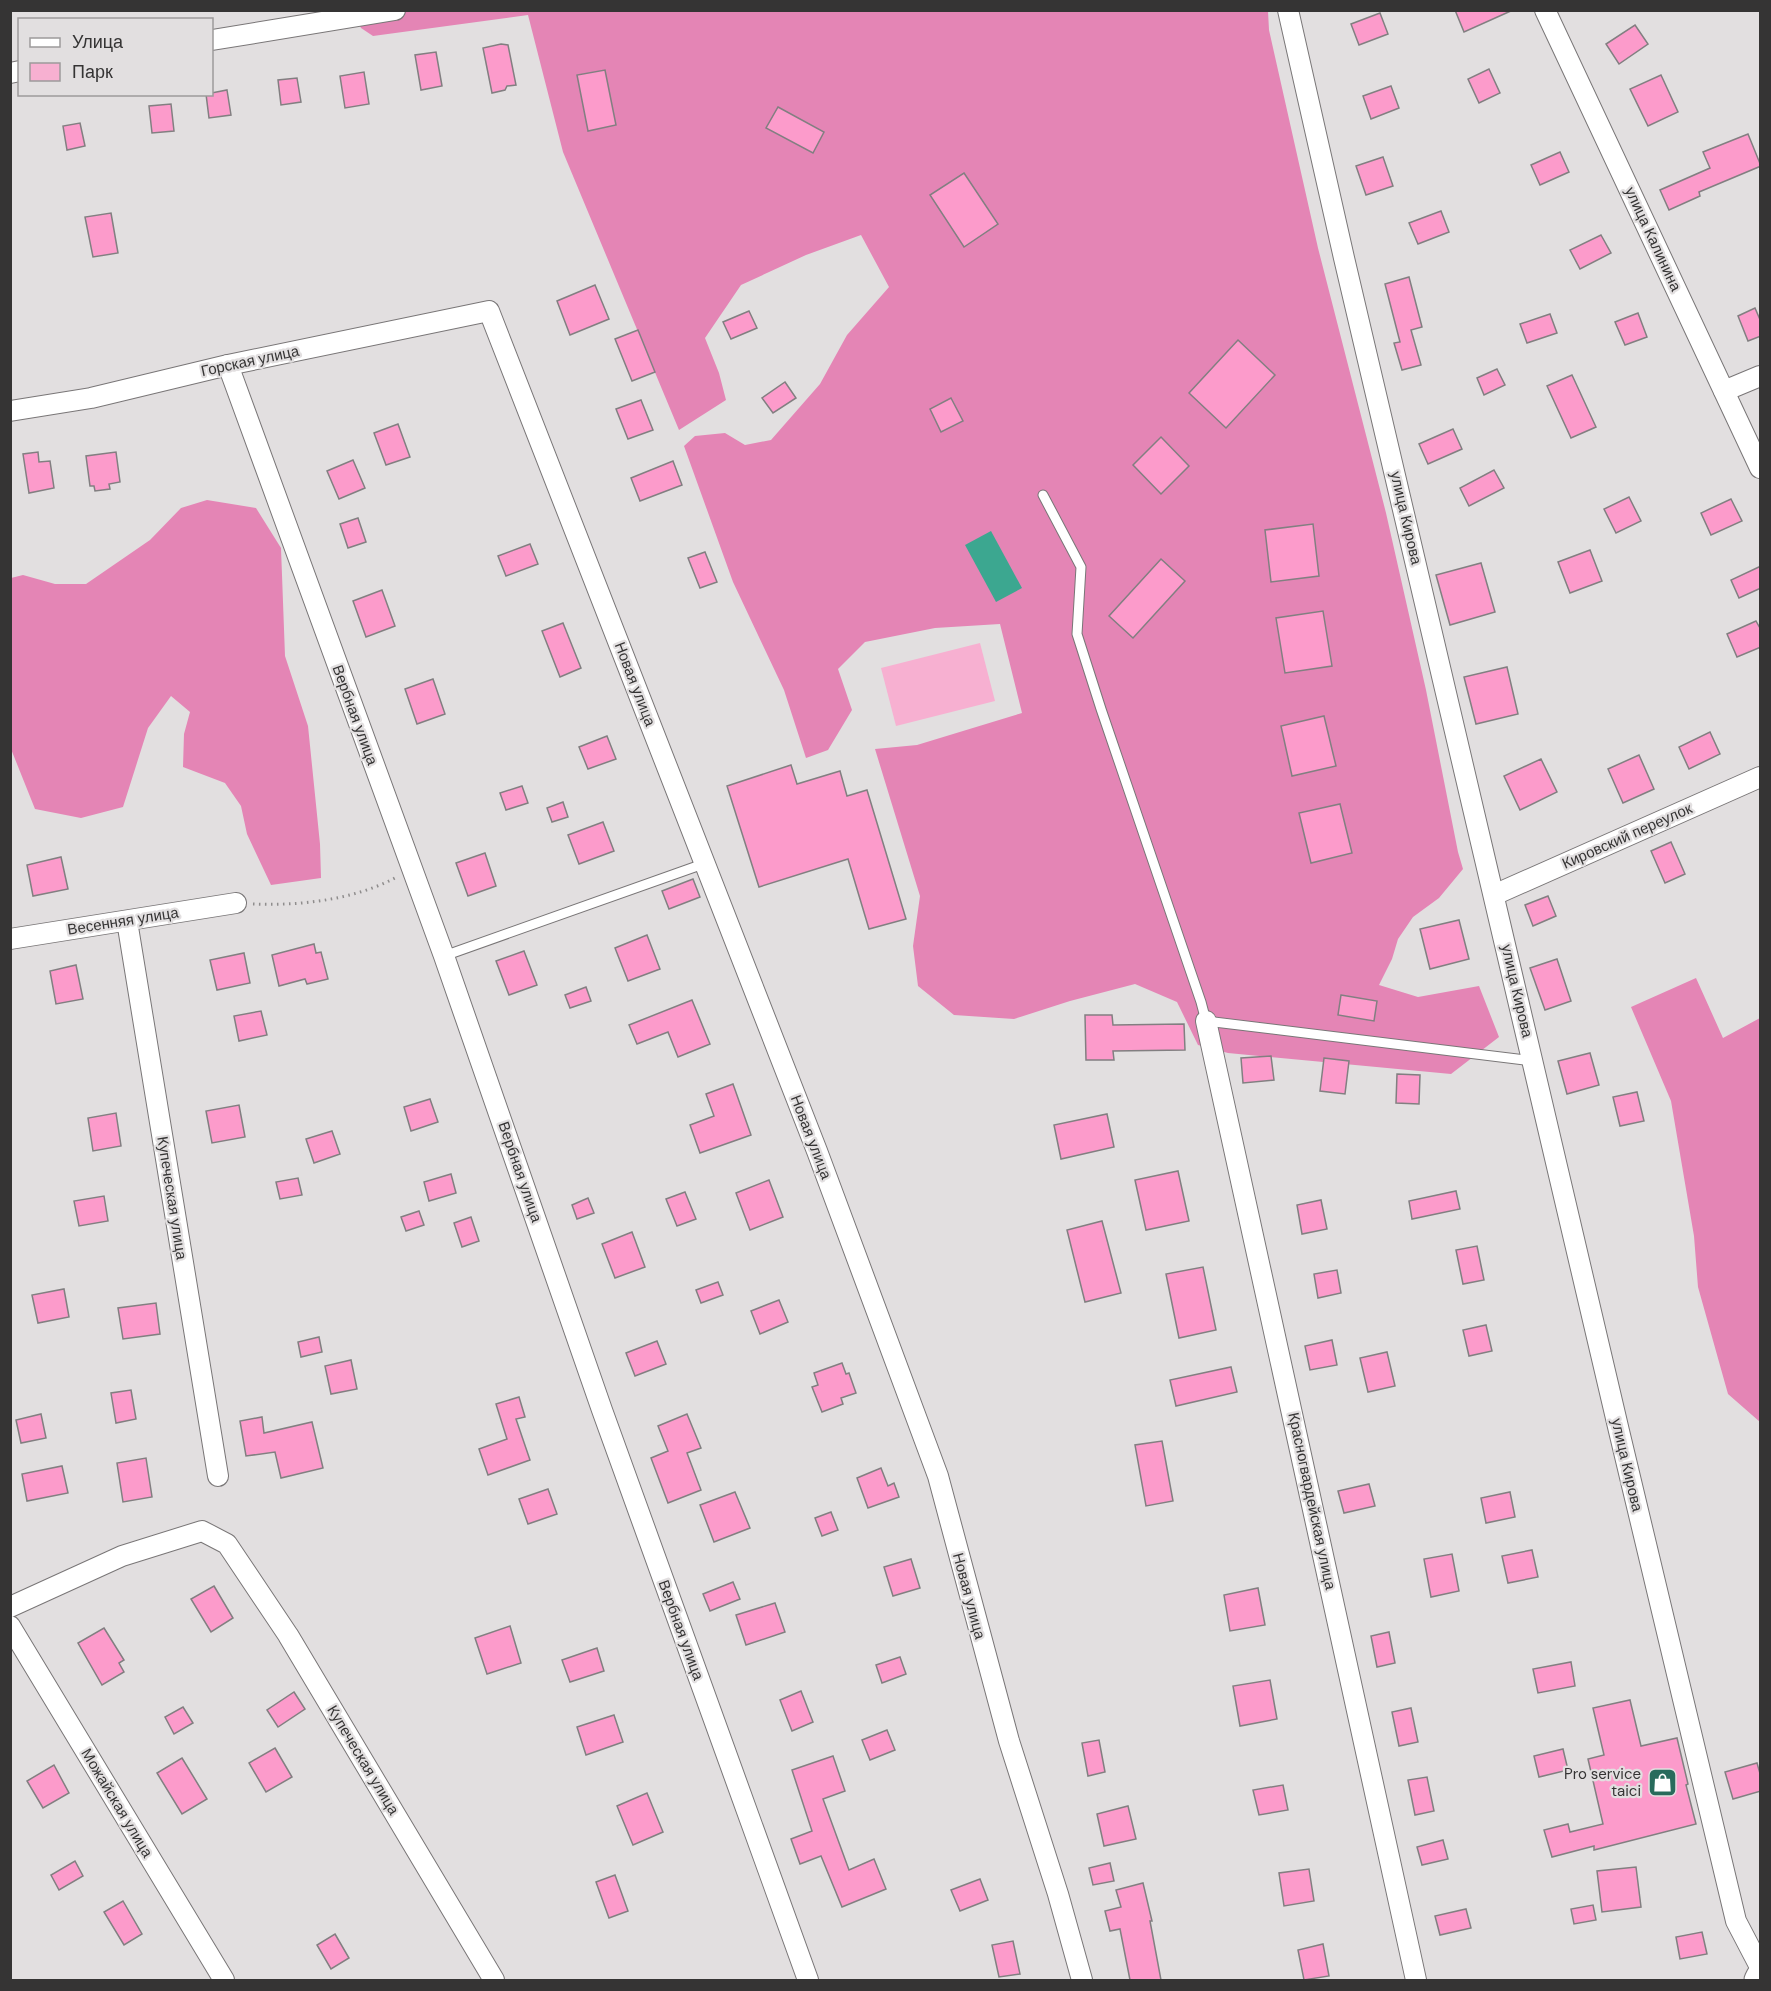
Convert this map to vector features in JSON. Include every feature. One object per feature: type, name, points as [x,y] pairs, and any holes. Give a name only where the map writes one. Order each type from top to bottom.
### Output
[{"type":"main road","points":[[1758,1980],[1761,1976]]},
{"type":"street","points":[[213,40],[395,10]]},
{"type":"street","name":"улица Кирова","points":[[1288,10],[1344,258],[1736,1922],[1761,1967]]},
{"type":"street","name":"улица Калинина","points":[[1545,10],[1761,468]]},
{"type":"street","name":"Горская улица","points":[[10,411],[91,398],[228,365],[489,310]]},
{"type":"street","name":"Новая улица","points":[[489,310],[706,863],[938,1476],[1008,1741],[1058,1894],[1082,1980]]},
{"type":"street","name":"Вербная улица","points":[[228,365],[444,956],[602,1410],[808,1980]]},
{"type":"street","points":[[1724,391],[1761,376]]},
{"type":"street","name":"Кировский переулок","points":[[1494,895],[1761,777]]},
{"type":"street","name":"Весенняя улица","points":[[10,939],[236,903]]},
{"type":"street","name":"Купеческая улица","points":[[127,921],[218,1476]]},
{"type":"street","name":"Красногвардейская улица","points":[[1206,1021],[1416,1980]]},
{"type":"street","name":"Купеческая улица","points":[[10,1606],[122,1556],[202,1532],[227,1544],[288,1635],[494,1980]]},
{"type":"street","name":"Можайская улица","points":[[10,1626],[224,1980]]},
{"type":"lane","points":[[1043,495],[1081,567],[1077,634],[1206,1021],[1533,1061]]},
{"type":"lane","points":[[444,956],[706,863]]},
{"type":"path","points":[[236,903],[271,904],[355,894],[380,886],[412,868]]},
{"type":"green space","points":[[980,643],[995,701],[896,726],[881,668]]},
{"type":"shaded area","points":[[353,11],[1268,11],[1269,30],[1318,248],[1386,513],[1463,869],[1439,898],[1413,917],[1398,939],[1392,959],[1379,985],[1418,997],[1479,986],[1499,1037],[1451,1074],[1228,1053],[1198,1045],[1177,1002],[1135,984],[1014,1019],[954,1015],[918,986],[913,946],[920,896],[875,749],[917,745],[1022,713],[1000,624],[935,628],[865,642],[838,669],[852,710],[828,750],[806,758],[784,690],[733,582],[684,446],[695,436],[725,433],[745,445],[771,440],[820,384],[847,335],[889,287],[861,235],[806,255],[741,285],[705,338],[719,373],[726,400],[679,430],[563,152],[528,15],[373,36],[361,28]]},
{"type":"shaded area","points":[[207,500],[256,508],[281,548],[285,656],[308,726],[320,844],[321,878],[271,885],[247,834],[241,806],[225,783],[183,767],[184,734],[190,712],[171,696],[148,728],[123,807],[81,818],[35,809],[11,749],[11,578],[23,575],[55,584],[86,584],[150,540],[181,508]]},
{"type":"shaded area","points":[[991,531],[1022,588],[996,602],[965,545]]},
{"type":"shaded area","points":[[1696,978],[1723,1038],[1760,1018],[1760,1422],[1728,1394],[1698,1287],[1694,1236],[1671,1101],[1631,1007]]},
{"type":"building","points":[[1455,10],[1513,10],[1464,32]]},
{"type":"building","points":[[1380,13],[1388,34],[1359,45],[1351,24]]},
{"type":"building","points":[[1635,25],[1648,44],[1619,64],[1606,44]]},
{"type":"building","points":[[501,44],[508,45],[516,85],[507,86],[505,90],[492,93],[483,48]]},
{"type":"building","points":[[436,52],[442,86],[421,90],[415,55]]},
{"type":"building","points":[[1489,69],[1500,93],[1479,103],[1468,79]]},
{"type":"building","points":[[605,70],[616,125],[588,131],[577,75]]},
{"type":"building","points":[[364,72],[369,104],[345,108],[340,76]]},
{"type":"building","points":[[1661,75],[1678,112],[1648,126],[1630,89]]},
{"type":"building","points":[[297,78],[301,102],[281,105],[278,80]]},
{"type":"building","points":[[1391,86],[1399,108],[1371,119],[1363,96]]},
{"type":"building","points":[[227,90],[231,115],[209,118],[206,96],[213,96],[213,93]]},
{"type":"building","points":[[171,104],[174,131],[152,133],[149,106]]},
{"type":"building","points":[[778,107],[824,132],[813,153],[766,128]]},
{"type":"building","points":[[80,123],[85,146],[67,150],[63,126]]},
{"type":"building","points":[[1748,134],[1761,166],[1699,192],[1700,196],[1669,210],[1660,190],[1710,168],[1703,152]]},
{"type":"building","points":[[1560,152],[1569,172],[1540,185],[1531,165]]},
{"type":"building","points":[[1383,157],[1393,186],[1366,195],[1356,166]]},
{"type":"building","points":[[964,173],[998,224],[964,247],[930,195]]},
{"type":"building","points":[[1441,211],[1449,232],[1418,244],[1409,223]]},
{"type":"building","points":[[111,213],[118,253],[93,257],[85,217]]},
{"type":"building","points":[[1601,235],[1611,253],[1580,269],[1570,250]]},
{"type":"building","points":[[1409,277],[1422,327],[1411,330],[1421,365],[1402,370],[1394,343],[1400,342],[1385,284]]},
{"type":"building","points":[[595,285],[609,319],[570,335],[557,301]]},
{"type":"building","points":[[1755,308],[1761,322],[1761,336],[1748,341],[1738,316]]},
{"type":"building","points":[[749,311],[757,328],[731,339],[723,322]]},
{"type":"building","points":[[1638,313],[1647,337],[1625,345],[1615,322]]},
{"type":"building","points":[[1550,314],[1557,333],[1527,343],[1520,324]]},
{"type":"building","points":[[638,330],[655,372],[632,381],[615,339]]},
{"type":"building","points":[[1238,340],[1275,375],[1226,428],[1189,393]]},
{"type":"building","points":[[1497,369],[1505,385],[1484,395],[1477,378]]},
{"type":"building","points":[[1572,375],[1596,427],[1571,438],[1547,386]]},
{"type":"building","points":[[785,382],[796,398],[773,413],[762,398]]},
{"type":"building","points":[[951,398],[963,421],[941,432],[930,409]]},
{"type":"building","points":[[641,400],[653,430],[628,439],[616,409]]},
{"type":"building","points":[[398,424],[410,457],[386,465],[374,433]]},
{"type":"building","points":[[1453,429],[1462,449],[1428,464],[1419,444]]},
{"type":"building","points":[[1161,437],[1189,466],[1161,494],[1133,465]]},
{"type":"building","points":[[38,452],[39,462],[50,461],[54,488],[29,493],[23,454]]},
{"type":"building","points":[[116,452],[120,482],[109,484],[110,489],[95,491],[94,486],[90,486],[86,456]]},
{"type":"building","points":[[353,460],[365,488],[339,499],[327,471]]},
{"type":"building","points":[[673,461],[682,485],[640,501],[631,478]]},
{"type":"building","points":[[1494,470],[1504,488],[1469,506],[1460,488]]},
{"type":"building","points":[[1629,497],[1641,521],[1616,533],[1604,509]]},
{"type":"building","points":[[1731,499],[1742,521],[1711,535],[1701,513]]},
{"type":"building","points":[[358,518],[366,542],[348,548],[340,524]]},
{"type":"building","points":[[1313,524],[1319,576],[1271,582],[1265,530]]},
{"type":"building","points":[[530,544],[538,564],[506,576],[498,556]]},
{"type":"building","points":[[1590,550],[1602,581],[1570,593],[1558,562]]},
{"type":"building","points":[[705,552],[717,582],[700,588],[688,558]]},
{"type":"building","points":[[1161,559],[1185,581],[1133,638],[1109,616]]},
{"type":"building","points":[[1481,563],[1495,612],[1450,625],[1436,575]]},
{"type":"building","points":[[1761,566],[1761,588],[1739,598],[1731,580]]},
{"type":"building","points":[[382,590],[395,626],[366,637],[353,601]]},
{"type":"building","points":[[1323,611],[1332,666],[1285,673],[1276,618]]},
{"type":"building","points":[[1756,621],[1761,630],[1761,647],[1737,657],[1727,634]]},
{"type":"building","points":[[563,623],[581,668],[560,677],[542,631]]},
{"type":"building","points":[[1507,667],[1518,714],[1476,724],[1464,677]]},
{"type":"building","points":[[433,679],[445,714],[417,724],[405,689]]},
{"type":"building","points":[[1324,716],[1336,766],[1292,776],[1281,726]]},
{"type":"building","points":[[1710,732],[1720,754],[1689,769],[1679,747]]},
{"type":"building","points":[[607,736],[616,759],[588,769],[579,747]]},
{"type":"building","points":[[1639,755],[1654,789],[1623,803],[1608,769]]},
{"type":"building","points":[[1541,759],[1557,792],[1520,810],[1504,776]]},
{"type":"building","points":[[791,765],[797,784],[840,771],[847,796],[867,790],[906,919],[869,929],[848,859],[759,887],[727,786]]},
{"type":"building","points":[[522,786],[528,803],[506,810],[500,793]]},
{"type":"building","points":[[563,802],[568,817],[552,822],[547,808]]},
{"type":"building","points":[[1340,804],[1352,853],[1311,863],[1299,813]]},
{"type":"building","points":[[603,822],[614,851],[579,864],[568,835]]},
{"type":"building","points":[[1671,842],[1685,874],[1665,883],[1651,851]]},
{"type":"building","points":[[485,853],[496,886],[468,896],[456,863]]},
{"type":"building","points":[[61,857],[68,889],[33,896],[27,865]]},
{"type":"building","points":[[693,879],[700,897],[669,909],[662,891]]},
{"type":"building","points":[[1548,896],[1556,916],[1533,926],[1525,905]]},
{"type":"building","points":[[1459,920],[1469,959],[1430,969],[1420,929]]},
{"type":"building","points":[[647,935],[660,969],[628,981],[615,948]]},
{"type":"building","points":[[314,944],[316,953],[321,952],[328,979],[307,984],[305,979],[279,986],[272,955]]},
{"type":"building","points":[[524,951],[537,985],[509,995],[496,961]]},
{"type":"building","points":[[244,953],[250,983],[217,990],[210,960]]},
{"type":"building","points":[[1557,959],[1571,1001],[1545,1010],[1530,968]]},
{"type":"building","points":[[76,965],[83,999],[56,1004],[50,971]]},
{"type":"building","points":[[586,987],[591,1001],[570,1008],[565,995]]},
{"type":"building","points":[[1341,995],[1377,1001],[1374,1021],[1338,1015]]},
{"type":"building","points":[[692,1000],[710,1044],[678,1057],[668,1032],[637,1044],[629,1025]]},
{"type":"building","points":[[261,1011],[267,1035],[239,1041],[234,1016]]},
{"type":"building","points":[[1085,1015],[1112,1015],[1113,1025],[1184,1024],[1185,1050],[1113,1051],[1114,1060],[1086,1060]]},
{"type":"building","points":[[1590,1053],[1599,1085],[1567,1094],[1558,1061]]},
{"type":"building","points":[[1271,1056],[1274,1080],[1243,1083],[1241,1058]]},
{"type":"building","points":[[1324,1058],[1349,1061],[1345,1094],[1320,1091]]},
{"type":"building","points":[[1397,1074],[1420,1075],[1419,1104],[1396,1103]]},
{"type":"building","points":[[733,1084],[751,1135],[700,1153],[690,1125],[714,1116],[706,1094]]},
{"type":"building","points":[[1637,1092],[1644,1121],[1620,1126],[1613,1097]]},
{"type":"building","points":[[430,1099],[438,1122],[411,1131],[404,1107]]},
{"type":"building","points":[[239,1105],[245,1137],[212,1143],[206,1111]]},
{"type":"building","points":[[116,1113],[121,1146],[93,1151],[88,1118]]},
{"type":"building","points":[[1107,1114],[1114,1147],[1061,1159],[1054,1125]]},
{"type":"building","points":[[332,1131],[340,1154],[314,1163],[306,1139]]},
{"type":"building","points":[[1178,1171],[1189,1221],[1146,1230],[1135,1180]]},
{"type":"building","points":[[451,1174],[456,1193],[429,1201],[424,1182]]},
{"type":"building","points":[[298,1178],[302,1195],[280,1199],[276,1182]]},
{"type":"building","points":[[769,1180],[783,1217],[750,1230],[736,1193]]},
{"type":"building","points":[[1456,1191],[1460,1209],[1412,1219],[1409,1201]]},
{"type":"building","points":[[685,1192],[696,1219],[677,1226],[666,1199]]},
{"type":"building","points":[[104,1196],[108,1221],[79,1226],[74,1201]]},
{"type":"building","points":[[588,1198],[594,1213],[577,1219],[572,1205]]},
{"type":"building","points":[[1321,1200],[1327,1229],[1302,1234],[1297,1205]]},
{"type":"building","points":[[419,1211],[424,1225],[406,1231],[401,1217]]},
{"type":"building","points":[[471,1217],[479,1241],[462,1247],[454,1223]]},
{"type":"building","points":[[1102,1221],[1121,1293],[1085,1302],[1067,1230]]},
{"type":"building","points":[[632,1232],[645,1267],[615,1278],[602,1244]]},
{"type":"building","points":[[1477,1246],[1484,1280],[1463,1284],[1456,1250]]},
{"type":"building","points":[[1203,1267],[1216,1330],[1179,1338],[1166,1274]]},
{"type":"building","points":[[1337,1270],[1341,1293],[1318,1298],[1314,1274]]},
{"type":"building","points":[[718,1282],[723,1295],[701,1303],[696,1290]]},
{"type":"building","points":[[64,1289],[69,1317],[38,1323],[32,1295]]},
{"type":"building","points":[[779,1300],[788,1322],[760,1334],[751,1311]]},
{"type":"building","points":[[156,1303],[160,1334],[123,1339],[118,1308]]},
{"type":"building","points":[[1486,1325],[1492,1351],[1469,1356],[1463,1330]]},
{"type":"building","points":[[319,1337],[322,1352],[301,1357],[298,1342]]},
{"type":"building","points":[[1332,1340],[1337,1365],[1310,1370],[1305,1346]]},
{"type":"building","points":[[657,1341],[666,1364],[635,1376],[626,1353]]},
{"type":"building","points":[[1387,1352],[1395,1386],[1368,1392],[1360,1358]]},
{"type":"building","points":[[351,1360],[357,1389],[331,1394],[325,1366]]},
{"type":"building","points":[[842,1363],[846,1374],[849,1373],[856,1393],[841,1398],[843,1404],[822,1412],[812,1387],[818,1385],[814,1373]]},
{"type":"building","points":[[1231,1367],[1237,1392],[1176,1406],[1170,1380]]},
{"type":"building","points":[[131,1390],[136,1419],[116,1423],[111,1393]]},
{"type":"building","points":[[519,1397],[525,1417],[516,1419],[530,1460],[488,1475],[479,1449],[507,1439],[496,1404]]},
{"type":"building","points":[[41,1414],[46,1438],[21,1443],[16,1420]]},
{"type":"building","points":[[687,1414],[701,1448],[687,1453],[701,1490],[668,1503],[651,1458],[668,1451],[658,1426]]},
{"type":"building","points":[[262,1417],[264,1433],[312,1422],[323,1468],[281,1478],[275,1452],[246,1456],[240,1421]]},
{"type":"building","points":[[1162,1441],[1173,1501],[1146,1506],[1135,1445]]},
{"type":"building","points":[[146,1458],[152,1497],[123,1502],[117,1463]]},
{"type":"building","points":[[62,1466],[68,1493],[27,1501],[22,1474]]},
{"type":"building","points":[[881,1468],[888,1486],[894,1483],[899,1497],[868,1508],[857,1478]]},
{"type":"building","points":[[1369,1484],[1375,1506],[1344,1513],[1338,1491]]},
{"type":"building","points":[[548,1489],[557,1514],[528,1524],[519,1499]]},
{"type":"building","points":[[735,1492],[750,1528],[714,1542],[700,1505]]},
{"type":"building","points":[[1510,1492],[1515,1517],[1486,1523],[1481,1498]]},
{"type":"building","points":[[831,1512],[838,1530],[822,1536],[815,1518]]},
{"type":"building","points":[[1532,1550],[1538,1577],[1508,1583],[1502,1556]]},
{"type":"building","points":[[1452,1554],[1459,1591],[1431,1597],[1424,1559]]},
{"type":"building","points":[[911,1559],[920,1588],[893,1596],[884,1567]]},
{"type":"building","points":[[733,1582],[740,1599],[710,1611],[703,1594]]},
{"type":"building","points":[[214,1586],[233,1618],[211,1632],[191,1599]]},
{"type":"building","points":[[1258,1588],[1265,1625],[1230,1631],[1224,1595]]},
{"type":"building","points":[[775,1603],[785,1632],[746,1645],[736,1615]]},
{"type":"building","points":[[510,1626],[521,1663],[487,1674],[475,1638]]},
{"type":"building","points":[[104,1628],[124,1660],[119,1663],[124,1672],[102,1685],[78,1643]]},
{"type":"building","points":[[1389,1632],[1395,1663],[1377,1667],[1371,1636]]},
{"type":"building","points":[[597,1648],[604,1671],[570,1682],[562,1660]]},
{"type":"building","points":[[900,1657],[906,1674],[882,1683],[876,1665]]},
{"type":"building","points":[[1571,1662],[1575,1686],[1538,1693],[1533,1669]]},
{"type":"building","points":[[1270,1680],[1277,1719],[1240,1726],[1233,1686]]},
{"type":"building","points":[[801,1691],[813,1722],[792,1731],[780,1700]]},
{"type":"building","points":[[294,1692],[305,1709],[278,1727],[267,1710]]},
{"type":"building","points":[[1630,1700],[1641,1746],[1677,1738],[1696,1824],[1594,1850],[1594,1846],[1552,1857],[1544,1830],[1568,1824],[1570,1832],[1603,1824],[1588,1759],[1604,1755],[1593,1708]]},
{"type":"building","points":[[183,1707],[193,1723],[174,1734],[165,1717]]},
{"type":"building","points":[[1411,1708],[1418,1742],[1399,1746],[1392,1712]]},
{"type":"building","points":[[614,1715],[623,1742],[586,1755],[577,1727]]},
{"type":"building","points":[[887,1730],[895,1750],[870,1760],[862,1740]]},
{"type":"building","points":[[1099,1740],[1105,1772],[1088,1776],[1082,1743]]},
{"type":"building","points":[[275,1748],[292,1777],[266,1792],[249,1763]]},
{"type":"building","points":[[1563,1749],[1568,1770],[1539,1777],[1534,1756]]},
{"type":"building","points":[[833,1756],[845,1791],[823,1799],[849,1870],[874,1859],[886,1889],[842,1907],[821,1856],[800,1864],[791,1839],[812,1831],[792,1770]]},
{"type":"building","points":[[182,1758],[207,1799],[182,1814],[157,1773]]},
{"type":"building","points":[[1757,1763],[1761,1777],[1761,1791],[1733,1799],[1725,1772]]},
{"type":"building","points":[[54,1765],[69,1793],[43,1808],[27,1781]]},
{"type":"building","points":[[1427,1777],[1434,1811],[1415,1815],[1408,1780]]},
{"type":"building","points":[[1283,1785],[1288,1810],[1259,1815],[1253,1790]]},
{"type":"building","points":[[647,1793],[663,1832],[633,1845],[617,1806]]},
{"type":"building","points":[[1128,1806],[1136,1839],[1104,1846],[1097,1814]]},
{"type":"building","points":[[1443,1840],[1448,1859],[1422,1865],[1417,1847]]},
{"type":"building","points":[[75,1861],[83,1876],[59,1890],[51,1875]]},
{"type":"building","points":[[1110,1863],[1114,1881],[1093,1885],[1089,1868]]},
{"type":"building","points":[[1636,1867],[1641,1907],[1602,1912],[1597,1871]]},
{"type":"building","points":[[1309,1869],[1314,1901],[1284,1906],[1279,1873]]},
{"type":"building","points":[[615,1875],[628,1911],[609,1918],[596,1882]]},
{"type":"building","points":[[980,1879],[988,1900],[960,1911],[951,1890]]},
{"type":"building","points":[[1143,1883],[1152,1921],[1150,1921],[1161,1980],[1130,1980],[1120,1929],[1110,1931],[1105,1911],[1121,1907],[1116,1890]]},
{"type":"building","points":[[123,1901],[142,1934],[124,1945],[104,1912]]},
{"type":"building","points":[[1593,1905],[1596,1920],[1574,1924],[1571,1909]]},
{"type":"building","points":[[1466,1909],[1471,1928],[1440,1935],[1435,1916]]},
{"type":"building","points":[[1702,1932],[1707,1954],[1680,1959],[1676,1937]]},
{"type":"building","points":[[335,1934],[349,1958],[331,1969],[317,1945]]},
{"type":"building","points":[[1013,1941],[1020,1974],[999,1977],[992,1945]]},
{"type":"building","points":[[1323,1944],[1329,1976],[1304,1980],[1298,1950]]},
{"type":"place","name":"Pro service taici","points":[[1662,1783]]}]
